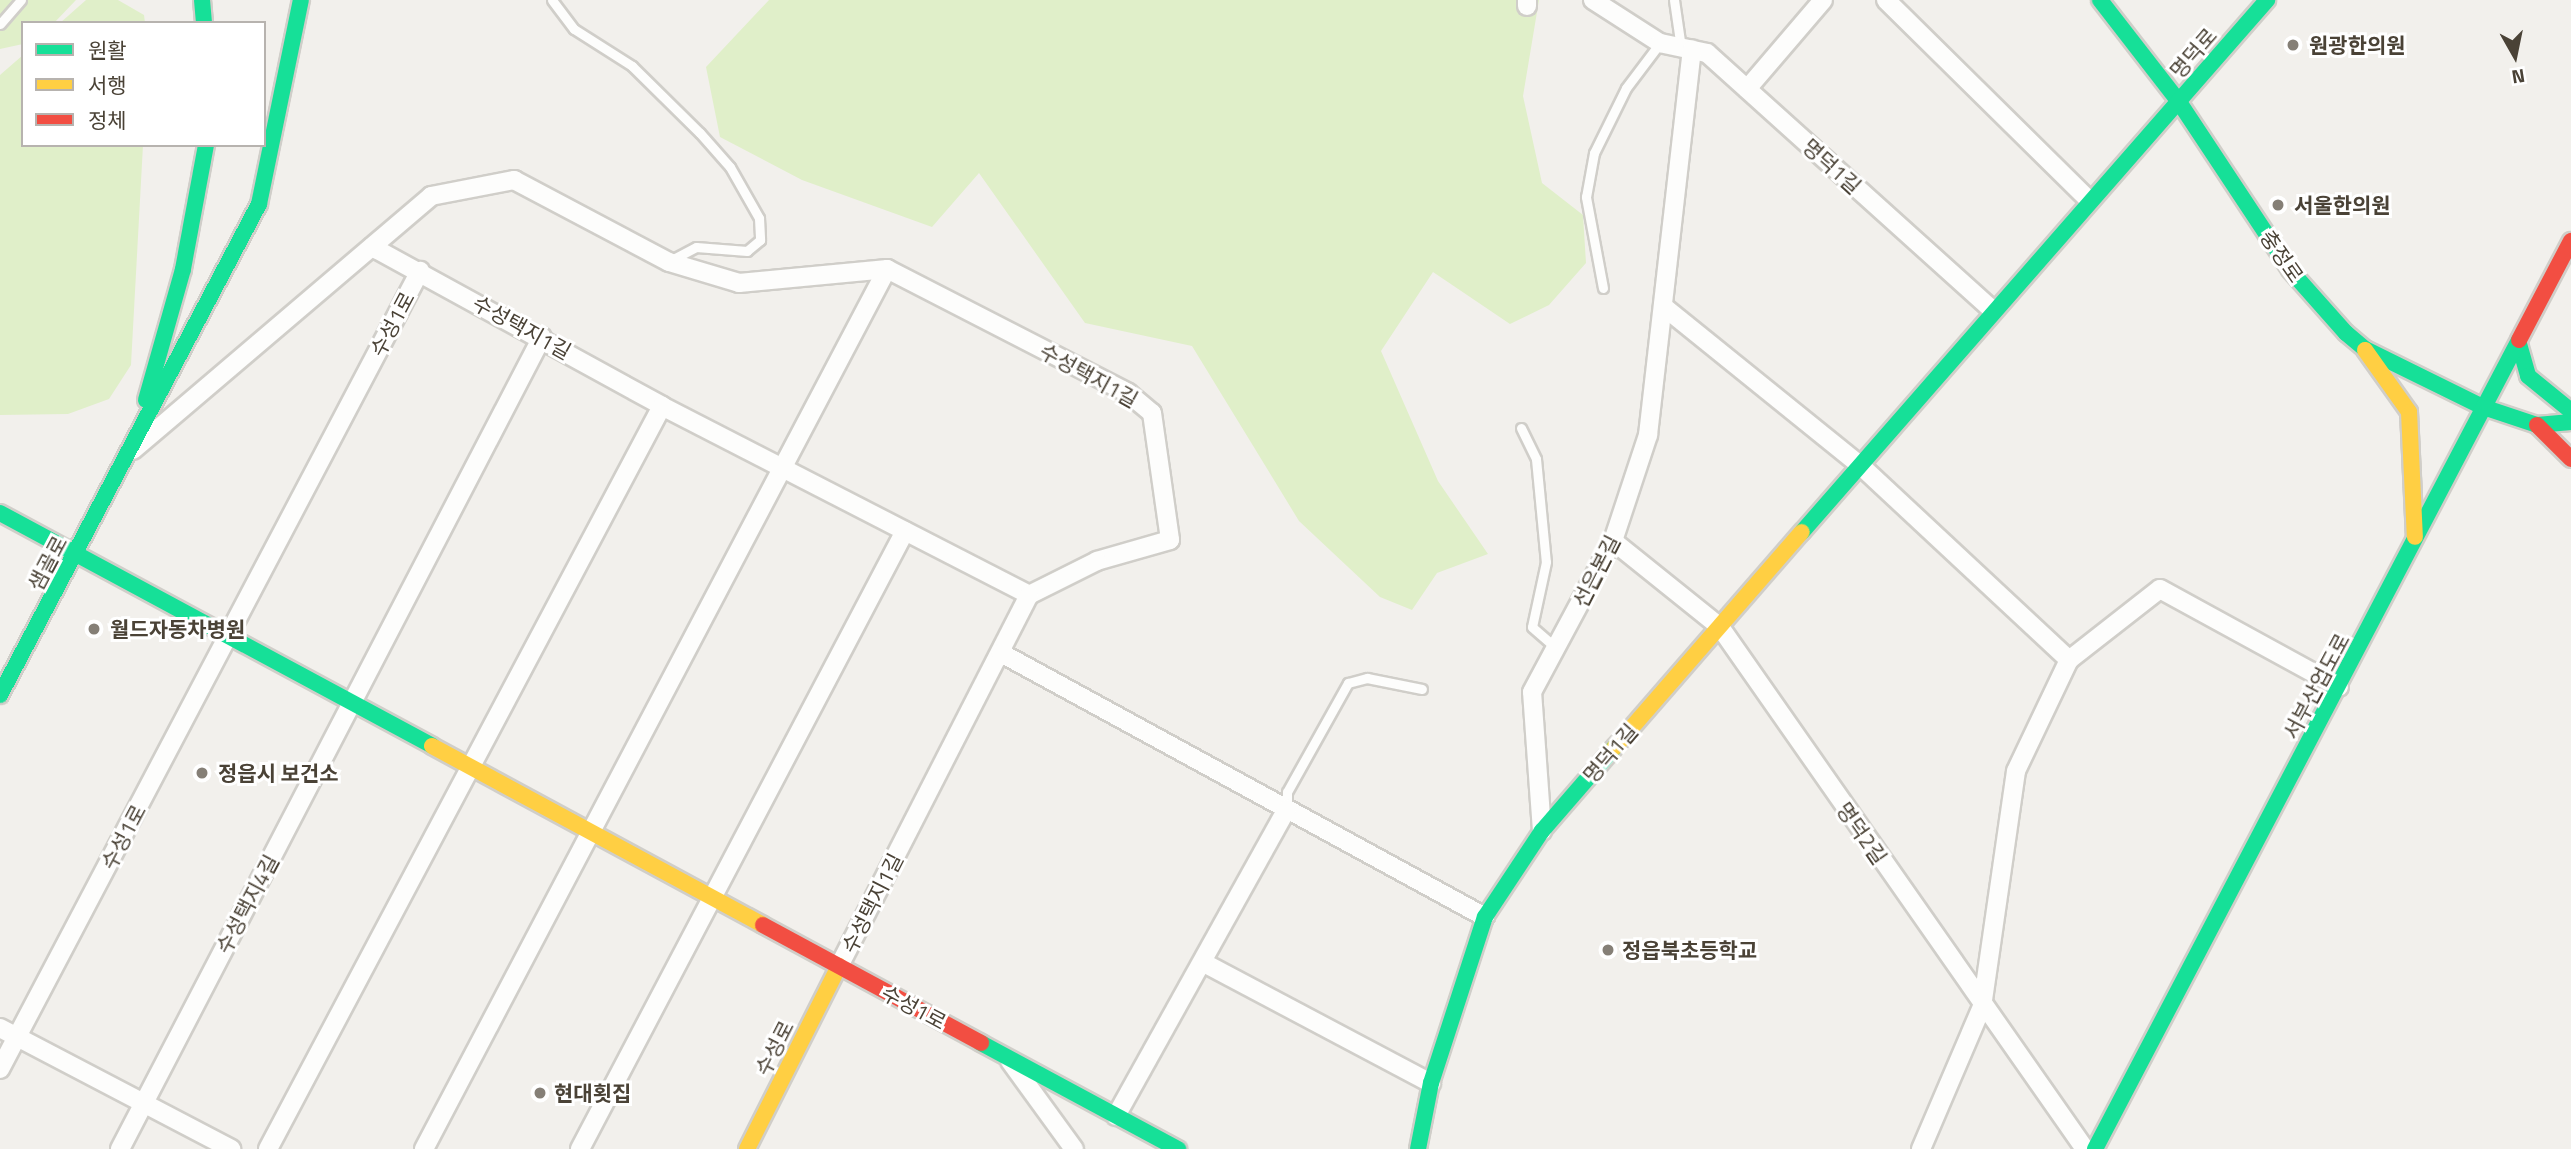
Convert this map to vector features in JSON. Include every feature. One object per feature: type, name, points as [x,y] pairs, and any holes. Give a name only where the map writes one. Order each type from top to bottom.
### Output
[{"type":"street","points":[[202,0],[204,21]]},
{"type":"street","points":[[132,451],[259,204],[301,0]]},
{"type":"street","points":[[1592,0],[1660,43]]},
{"type":"street","points":[[1747,89],[1823,0]]},
{"type":"street","points":[[1886,0],[2089,200]]},
{"type":"street","name":"충정로","points":[[2101,0],[2179,102],[2290,270],[2365,349],[2483,407],[2537,425],[2571,422]]},
{"type":"street","name":"명덕로","points":[[2179,102],[2267,0]]},
{"type":"street","name":"명덕1길","points":[[1660,43],[1707,53],[1992,310]]},
{"type":"street","name":"선은본길","points":[[1542,831],[1532,692],[1614,541],[1648,435],[1664,307],[1687,49]]},
{"type":"street","name":"명덕1길","points":[[1418,1149],[1431,1083],[1485,917],[1542,831],[1992,310],[2179,102]]},
{"type":"street","points":[[132,451],[183,269],[206,147]]},
{"type":"street","points":[[132,451],[431,195],[514,180],[669,261],[740,283],[887,269]]},
{"type":"street","name":"서부산업도로","points":[[2095,1149],[2571,242]]},
{"type":"street","name":"수성택지1길","points":[[372,247],[542,337],[662,406],[1029,595]]},
{"type":"street","points":[[424,1149],[887,269]]},
{"type":"street","name":"수성택지1길","points":[[839,966],[1029,595],[1097,561],[1170,540],[1152,413],[1128,393],[887,269]]},
{"type":"street","name":"수성1로","points":[[17,1037],[420,271]]},
{"type":"street","points":[[1664,307],[1860,465],[2069,660]]},
{"type":"street","points":[[352,703],[542,337]]},
{"type":"street","points":[[2519,344],[2528,376],[2571,411]]},
{"type":"street","points":[[2365,349],[2409,412],[2415,543]]},
{"type":"street","points":[[268,1149],[662,406]]},
{"type":"street","name":"충정로","points":[[2537,425],[2571,459]]},
{"type":"street","name":"샘골로","points":[[0,695],[132,451]]},
{"type":"street","name":"수성1로","points":[[0,513],[1178,1149]]},
{"type":"street","points":[[580,1149],[905,531]]},
{"type":"street","name":"명덕2길","points":[[1614,541],[1720,627],[1982,1007],[2085,1149]]},
{"type":"street","points":[[1920,1149],[1982,1007],[2016,771],[2069,660],[2160,589],[2339,687]]},
{"type":"street","points":[[1001,653],[1485,917]]},
{"type":"street","name":"수성택지4길","points":[[120,1149],[352,703]]},
{"type":"street","points":[[1116,1116],[1287,809]]},
{"type":"street","points":[[1204,962],[1431,1083]]},
{"type":"street","name":"수성로","points":[[747,1149],[839,966]]},
{"type":"street","points":[[0,1028],[230,1149]]},
{"type":"street","points":[[0,1069],[17,1037]]},
{"type":"street","points":[[1007,1057],[1074,1149]]},
{"type":"lane","points":[[0,24],[21,0]]},
{"type":"lane","points":[[552,0],[574,29],[632,66],[700,133],[730,167],[759,218],[760,240],[747,251],[696,247],[669,261]]},
{"type":"lane","points":[[1674,0],[1687,49]]},
{"type":"lane","points":[[1603,288],[1586,197],[1594,153],[1626,88],[1660,43]]},
{"type":"lane","points":[[1521,428],[1536,459],[1546,562],[1532,627],[1556,648]]},
{"type":"lane","points":[[1287,809],[1287,792],[1348,683],[1367,678],[1422,689]]},
{"type":"green space","points":[[0,0],[76,0],[56,21],[21,21],[21,44],[0,49]]},
{"type":"green space","points":[[86,0],[118,0],[144,15],[145,21],[62,21]]},
{"type":"green space","points":[[769,0],[1539,0],[1523,96],[1542,183],[1583,215],[1586,263],[1549,305],[1510,324],[1433,272],[1381,351],[1438,481],[1488,554],[1437,573],[1412,610],[1380,597],[1299,521],[1192,346],[1085,323],[979,173],[932,227],[802,180],[720,137],[706,67]]},
{"type":"green space","points":[[21,57],[21,147],[143,147],[131,365],[109,399],[68,414],[0,415],[0,75]]},
{"type":"traffic: fast","points":[[202,0],[204,21]]},
{"type":"traffic: fast","points":[[0,695],[259,204],[301,0]]},
{"type":"traffic: fast","points":[[2100,0],[2179,102],[2290,270],[2346,333],[2365,349],[2483,407],[2537,425],[2571,422]]},
{"type":"traffic: fast","points":[[1802,532],[2267,0]]},
{"type":"traffic: fast","points":[[146,400],[183,269],[206,147]]},
{"type":"traffic: fast","points":[[2095,1149],[2519,340]]},
{"type":"traffic: fast","points":[[2519,344],[2528,376],[2571,411]]},
{"type":"traffic: fast","points":[[0,513],[432,746]]},
{"type":"traffic: fast","points":[[1418,1149],[1431,1083],[1485,917],[1542,831],[1614,748]]},
{"type":"traffic: fast","points":[[981,1043],[1178,1149]]},
{"type":"traffic: slow","points":[[2365,350],[2409,412],[2415,537]]},
{"type":"traffic: slow","points":[[1614,748],[1802,532]]},
{"type":"traffic: slow","points":[[432,746],[763,925]]},
{"type":"traffic: slow","points":[[747,1149],[839,966]]},
{"type":"traffic: jam","points":[[2519,340],[2571,241]]},
{"type":"traffic: jam","points":[[2537,425],[2571,459]]},
{"type":"traffic: jam","points":[[763,925],[981,1043]]},
{"type":"place","name":"원광한의원","points":[[2293,45]]},
{"type":"place","name":"서울한의원","points":[[2278,205]]},
{"type":"place","name":"월드자동차병원","points":[[94,629]]},
{"type":"place","name":"정읍시 보건소","points":[[202,773]]},
{"type":"place","name":"정읍북초등학교","points":[[1608,950]]},
{"type":"place","name":"현대횟집","points":[[540,1093]]}]
